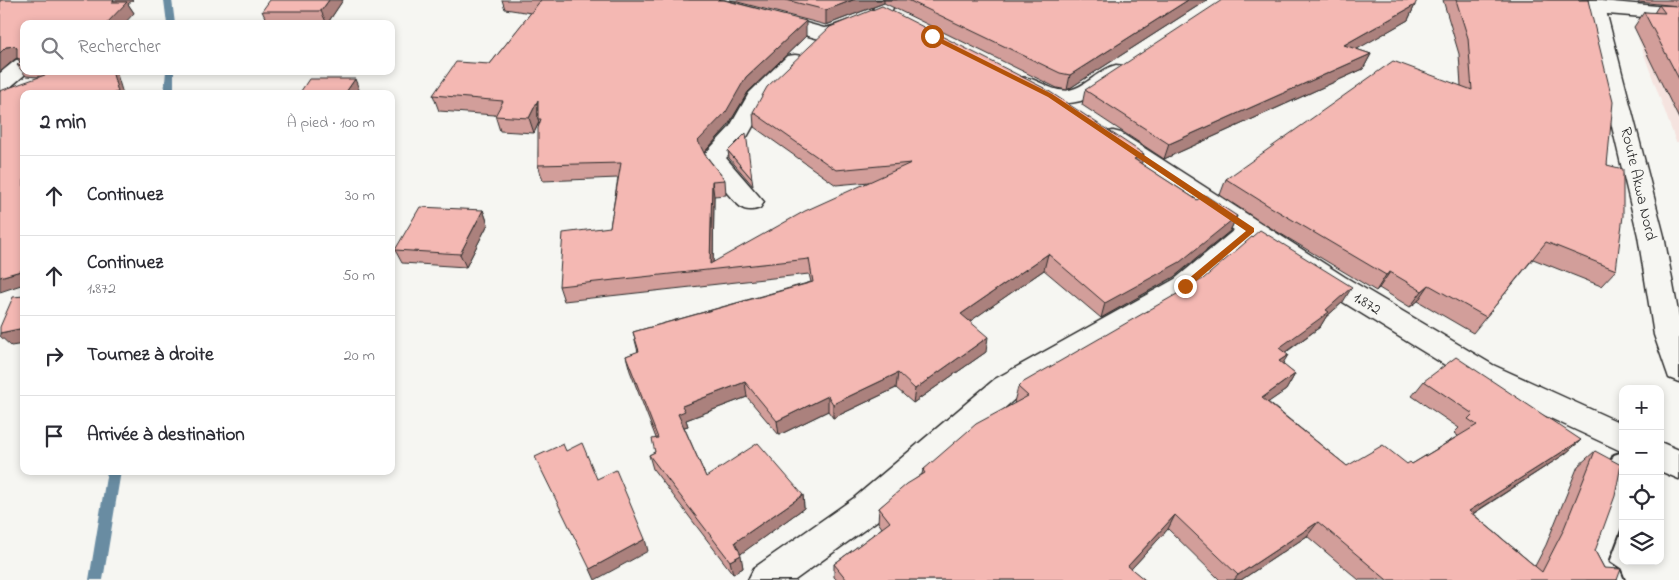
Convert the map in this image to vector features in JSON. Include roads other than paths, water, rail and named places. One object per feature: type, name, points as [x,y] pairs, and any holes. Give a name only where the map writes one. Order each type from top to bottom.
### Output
[{"type":"street","points":[[700,0],[823,34],[835,33],[890,10]]},
{"type":"street","points":[[1558,0],[1679,14]]},
{"type":"street","name":"Route Akwa Nord","points":[[1594,4],[1651,236],[1668,335],[1679,370]]},
{"type":"street","points":[[752,202],[716,164],[714,158],[739,132],[757,98],[823,34]]},
{"type":"street","points":[[1050,96],[1067,99],[1077,97],[1134,59]]},
{"type":"street","points":[[0,84],[20,68]]},
{"type":"street","name":"1.872","points":[[1008,74],[1050,96],[1251,230],[1482,373],[1619,437]]},
{"type":"street","points":[[766,580],[866,509],[1006,388],[1185,286],[1251,230]]},
{"type":"street","points":[[1664,458],[1679,465]]},
{"type":"lane","points":[[1610,580],[1599,572],[1593,564],[1613,511],[1620,475]]},
{"type":"waterway","points":[[168,0],[170,20]]},
{"type":"waterway","points":[[169,90],[170,75]]},
{"type":"waterway","points":[[96,580],[113,475]]}]
